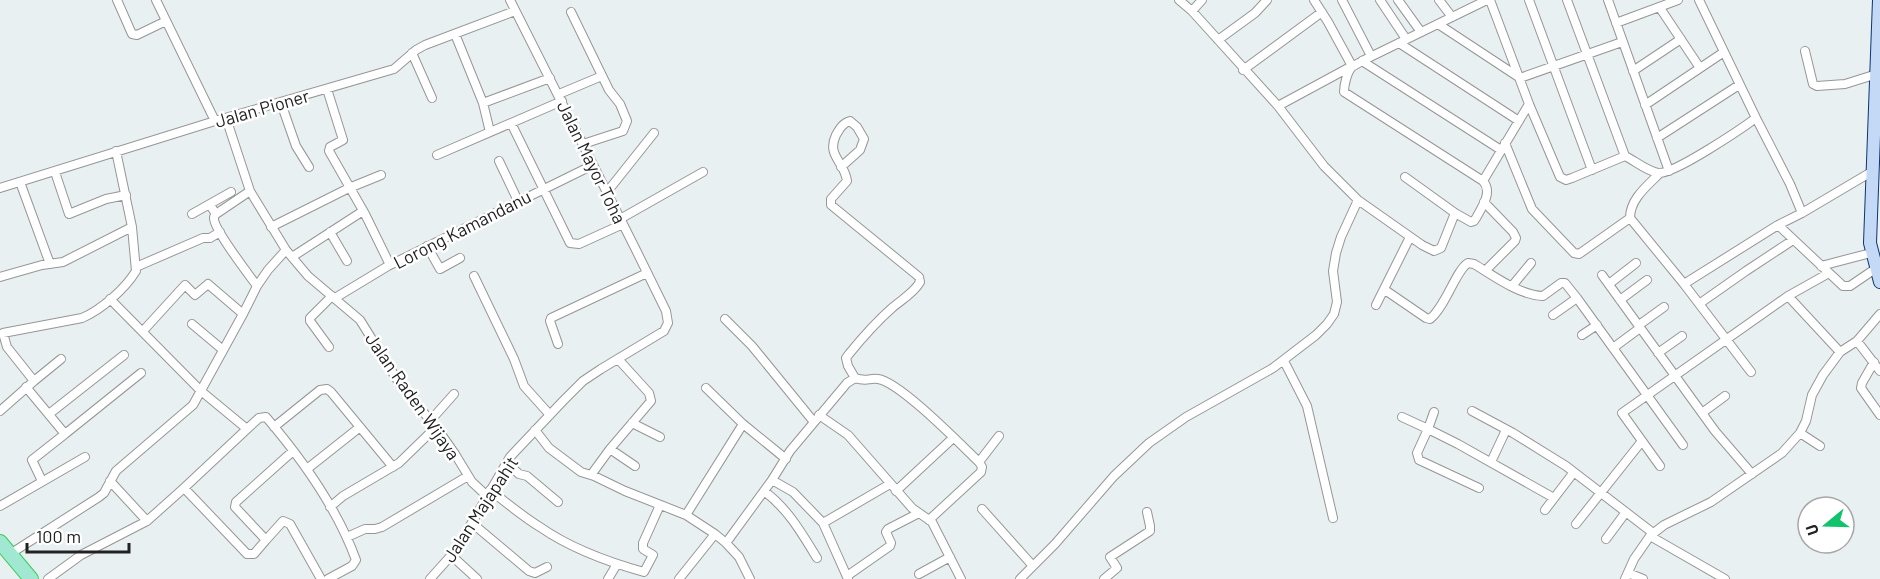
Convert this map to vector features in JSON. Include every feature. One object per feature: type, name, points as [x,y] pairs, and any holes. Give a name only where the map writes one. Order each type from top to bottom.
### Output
[{"type":"highway","points":[[3,548],[31,579]]},
{"type":"main road","points":[[1879,1],[1873,171],[1875,225],[1871,254],[1880,282]]},
{"type":"street","points":[[117,0],[132,34],[137,35],[166,21]]},
{"type":"street","points":[[156,0],[215,121]]},
{"type":"street","name":"Jalan Mayor Toha","points":[[510,0],[666,311],[667,326]]},
{"type":"street","points":[[1179,0],[1278,106],[1324,166],[1358,200],[1434,252],[1441,248],[1455,213]]},
{"type":"street","points":[[1191,11],[1202,0]]},
{"type":"street","points":[[1218,40],[1255,13],[1267,0]]},
{"type":"street","points":[[1243,70],[1326,0]]},
{"type":"street","points":[[1342,0],[1371,57]]},
{"type":"street","points":[[1380,0],[1402,41],[1519,121]]},
{"type":"street","points":[[1398,0],[1421,32]]},
{"type":"street","points":[[1439,0],[1452,17]]},
{"type":"street","points":[[1278,106],[1362,61],[1489,0],[1560,177],[1566,180],[1625,156]]},
{"type":"street","points":[[1529,0],[1592,170]]},
{"type":"street","points":[[1567,0],[1625,156],[1650,170],[1665,172]]},
{"type":"street","points":[[1608,0],[1657,138],[1665,172]]},
{"type":"street","points":[[1616,23],[1678,0]]},
{"type":"street","points":[[1699,0],[1739,85],[1790,184],[1802,213]]},
{"type":"street","points":[[1317,6],[1353,66]]},
{"type":"street","points":[[1660,8],[1700,68]]},
{"type":"street","name":"Jalan Pioner","points":[[0,188],[215,121],[394,69],[425,45],[515,11]]},
{"type":"street","points":[[571,12],[609,90],[620,104],[627,122],[623,130],[583,144]]},
{"type":"street","points":[[1438,24],[1520,78]]},
{"type":"street","points":[[455,34],[483,103],[490,132]]},
{"type":"street","points":[[1633,70],[1681,39]]},
{"type":"street","points":[[1520,78],[1622,42]]},
{"type":"street","points":[[1805,51],[1810,77],[1813,84],[1817,86],[1845,84],[1878,73]]},
{"type":"street","points":[[1645,105],[1724,52]]},
{"type":"street","points":[[412,53],[432,98]]},
{"type":"street","points":[[1362,61],[1503,147],[1532,209],[1574,253],[1579,254],[1630,219]]},
{"type":"street","points":[[1353,66],[1344,87],[1346,94],[1483,181],[1487,189],[1485,202],[1474,221],[1471,222],[1405,177]]},
{"type":"street","points":[[437,155],[511,123],[602,76]]},
{"type":"street","points":[[483,103],[550,78]]},
{"type":"street","points":[[1657,138],[1739,85]]},
{"type":"street","points":[[327,89],[343,140],[330,147],[329,152],[363,210],[390,265]]},
{"type":"street","points":[[281,103],[296,146],[309,167]]},
{"type":"street","points":[[1483,181],[1529,104]]},
{"type":"street","name":"Jalan Raden Wijaya","points":[[226,118],[250,191],[289,254],[308,276],[360,320],[400,386],[433,424],[476,487],[489,493],[564,542],[642,572],[646,571],[652,555],[643,549],[643,543],[660,505]]},
{"type":"street","points":[[1751,372],[1684,284],[1630,219],[1630,211],[1636,197],[1665,172],[1756,118]]},
{"type":"street","points":[[841,166],[860,150],[864,139],[857,127],[850,121],[843,125],[833,144],[833,151],[847,181],[831,199],[831,205],[919,277],[920,282],[872,327],[849,354],[846,362],[855,378],[864,381],[877,379],[889,384],[926,411],[982,467],[981,472],[929,520]]},
{"type":"street","points":[[511,123],[567,239],[573,244],[579,244],[621,221],[703,172]]},
{"type":"street","points":[[606,192],[654,133]]},
{"type":"street","points":[[64,434],[3,349],[3,333],[82,318],[110,300],[133,275],[136,267],[132,227],[116,151]]},
{"type":"street","points":[[499,160],[518,201]]},
{"type":"street","name":"Lorong Kamandanu","points":[[329,347],[310,318],[334,297],[427,246],[593,165]]},
{"type":"street","points":[[1684,284],[1778,225],[1873,171]]},
{"type":"street","points":[[55,172],[69,214],[102,200],[126,195]]},
{"type":"street","points":[[271,227],[349,188],[381,175]]},
{"type":"street","points":[[20,182],[50,264]]},
{"type":"street","points":[[250,191],[216,214],[214,222],[257,286]]},
{"type":"street","points":[[192,214],[231,192]]},
{"type":"street","points":[[1020,579],[1055,544],[1114,476],[1149,443],[1186,417],[1284,361],[1316,335],[1334,314],[1337,302],[1333,271],[1336,253],[1358,200]]},
{"type":"street","points":[[1485,202],[1516,238],[1485,271]]},
{"type":"street","points":[[210,205],[216,214]]},
{"type":"street","points":[[3,548],[99,497],[116,471],[190,409],[268,270],[289,254],[330,232],[363,210]]},
{"type":"street","points":[[1778,225],[1843,286],[1846,287],[1875,269]]},
{"type":"street","points":[[0,277],[63,262],[132,227]]},
{"type":"street","points":[[136,267],[220,232]]},
{"type":"street","points":[[330,232],[347,261]]},
{"type":"street","points":[[1376,306],[1410,237]]},
{"type":"street","points":[[1699,304],[1793,240]]},
{"type":"street","points":[[427,246],[440,269],[460,258]]},
{"type":"street","points":[[1821,266],[1871,254]]},
{"type":"street","points":[[1512,286],[1531,263]]},
{"type":"street","points":[[1609,284],[1636,263]]},
{"type":"street","points":[[1385,290],[1430,319],[1440,309],[1464,265],[1474,264],[1512,286],[1543,296],[1563,282],[1597,325],[1683,445]]},
{"type":"street","points":[[558,344],[550,318],[647,273]]},
{"type":"street","points":[[1660,466],[1622,413],[1788,296],[1829,273]]},
{"type":"street","points":[[1602,275],[1715,431],[1752,474]]},
{"type":"street","points":[[474,276],[514,359],[524,386],[550,415]]},
{"type":"street","points":[[1620,300],[1647,280]]},
{"type":"street","points":[[142,331],[185,285],[195,295],[208,284],[243,315]]},
{"type":"street","points":[[1788,296],[1840,352]]},
{"type":"street","points":[[1552,315],[1577,298]]},
{"type":"street","points":[[110,300],[201,392],[247,429]]},
{"type":"street","points":[[1613,348],[1664,307]]},
{"type":"street","points":[[1642,579],[1627,576],[1634,559],[1652,534],[1664,525],[1711,502],[1782,453],[1800,433],[1806,421],[1812,395],[1840,352],[1857,341],[1880,314]]},
{"type":"street","points":[[725,319],[817,418],[848,435],[896,491],[929,520],[961,579]]},
{"type":"street","points":[[192,324],[224,350]]},
{"type":"street","points":[[1582,335],[1597,325]]},
{"type":"street","name":"Jalan Majapahit","points":[[437,577],[453,556],[507,463],[535,430],[583,381],[657,335],[667,326]]},
{"type":"street","points":[[1658,353],[1682,336]]},
{"type":"street","points":[[1857,341],[1880,371]]},
{"type":"street","points":[[49,414],[124,355]]},
{"type":"street","points":[[591,475],[651,399],[649,393],[618,358]]},
{"type":"street","points":[[0,411],[62,359]]},
{"type":"street","points":[[1284,361],[1307,406],[1333,518]]},
{"type":"street","points":[[1874,362],[1861,388],[1880,415]]},
{"type":"street","points":[[42,481],[32,460],[141,374]]},
{"type":"street","points":[[726,543],[790,451],[847,383],[855,378]]},
{"type":"street","points":[[706,388],[743,424],[786,459]]},
{"type":"street","points":[[274,427],[324,389],[331,392],[393,467]]},
{"type":"street","points":[[330,507],[343,496],[404,459],[454,394]]},
{"type":"street","points":[[1702,413],[1725,396]]},
{"type":"street","points":[[1472,411],[1566,466],[1652,534],[1725,579]]},
{"type":"street","points":[[1434,412],[1417,453],[1419,460],[1479,488]]},
{"type":"street","points":[[48,579],[81,555],[147,521],[259,418],[266,417],[307,469],[347,537],[355,562],[328,579]]},
{"type":"street","points":[[1402,417],[1458,444],[1554,498]]},
{"type":"street","points":[[632,423],[660,437]]},
{"type":"street","points":[[686,515],[743,424]]},
{"type":"street","points":[[307,469],[360,427]]},
{"type":"street","points":[[535,430],[549,448],[582,472],[686,515],[716,534],[739,557],[750,579]]},
{"type":"street","points":[[1491,462],[1506,430]]},
{"type":"street","points":[[1800,433],[1821,446]]},
{"type":"street","points":[[979,462],[999,436]]},
{"type":"street","points":[[896,491],[953,438]]},
{"type":"street","points":[[1576,524],[1642,441]]},
{"type":"street","points":[[610,449],[635,466]]},
{"type":"street","points":[[266,540],[236,508],[235,504],[292,451]]},
{"type":"street","points":[[0,506],[85,457]]},
{"type":"street","points":[[507,463],[519,474],[527,476],[558,502]]},
{"type":"street","points":[[1545,510],[1574,472]]},
{"type":"street","points":[[347,537],[365,529],[382,527],[468,476]]},
{"type":"street","points":[[772,480],[794,492],[823,523],[848,578],[890,546],[886,532],[888,530],[919,513]]},
{"type":"street","points":[[110,481],[147,521]]},
{"type":"street","points":[[823,523],[890,484]]},
{"type":"street","points":[[184,488],[247,554],[254,554],[283,521],[290,524],[321,579]]},
{"type":"street","points":[[764,490],[791,515],[817,558]]},
{"type":"street","points":[[982,509],[1033,567]]},
{"type":"street","points":[[1104,579],[1117,568],[1110,557],[1150,531],[1146,512]]},
{"type":"street","points":[[1606,539],[1626,512]]},
{"type":"street","points":[[472,523],[529,571],[535,573],[547,567]]},
{"type":"street","points":[[679,579],[716,534]]},
{"type":"street","points":[[453,556],[477,579]]},
{"type":"street","points":[[919,574],[950,557]]},
{"type":"street","points":[[608,579],[617,564]]}]
